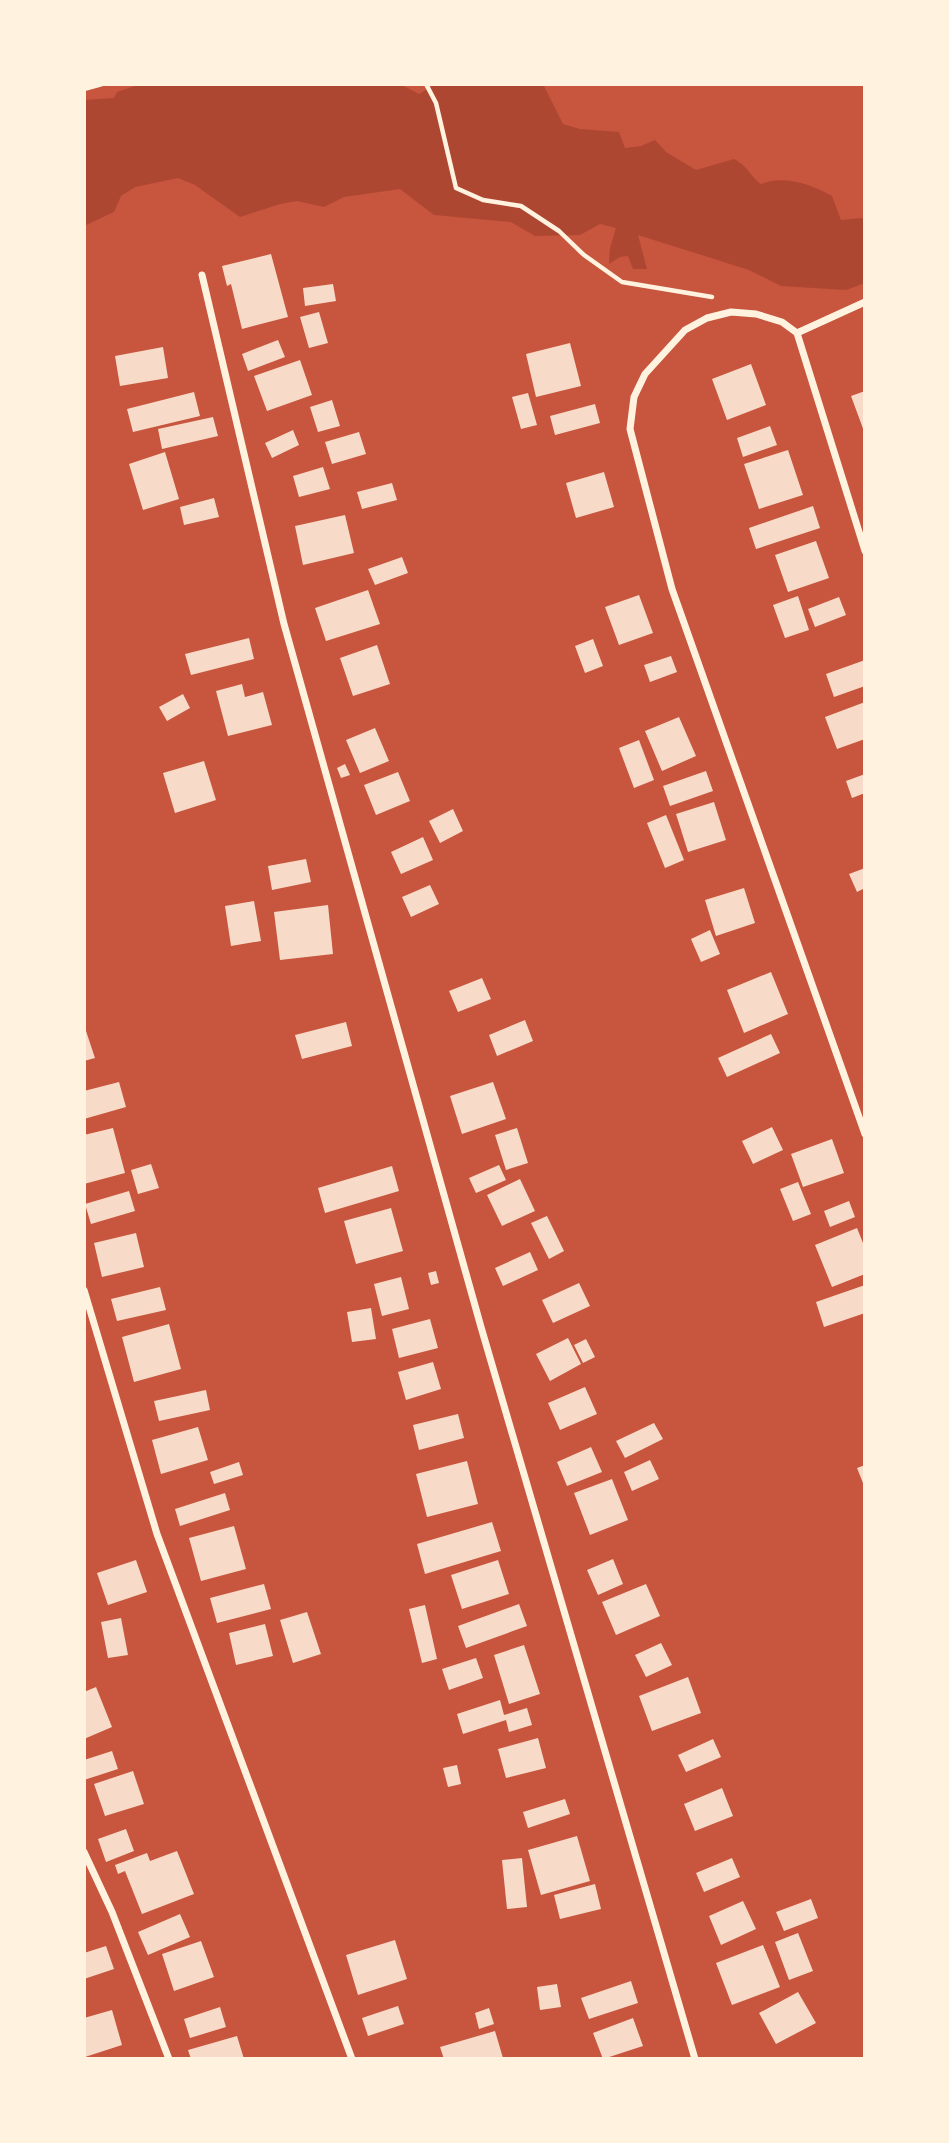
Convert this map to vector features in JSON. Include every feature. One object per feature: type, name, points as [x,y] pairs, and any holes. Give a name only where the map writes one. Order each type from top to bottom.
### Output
[{"type":"street","points":[[202,275],[284,624],[481,1327],[695,2059]]},
{"type":"street","points":[[797,334],[865,302]]},
{"type":"street","points":[[865,551],[797,334],[782,322],[756,314],[731,312],[707,318],[685,330],[645,374],[634,397],[630,429],[672,589],[865,1134]]},
{"type":"street","points":[[84,1290],[157,1534],[352,2059]]},
{"type":"street","points":[[84,1852],[112,1912],[169,2059]]},
{"type":"path","points":[[84,89],[102,84]]},
{"type":"path","points":[[426,84],[436,103],[456,188],[483,200],[521,206],[559,231],[584,255],[622,282],[716,298]]},
{"type":"shaded area","points":[[141,84],[400,84],[419,94],[436,84],[543,84],[563,124],[580,129],[619,132],[625,148],[641,146],[655,140],[666,152],[696,170],[734,159],[761,184],[779,180],[797,182],[832,196],[841,220],[862,218],[865,221],[865,283],[846,290],[781,286],[749,270],[638,235],[647,269],[633,269],[628,256],[620,257],[609,264],[616,228],[600,224],[580,235],[535,236],[511,222],[434,215],[400,189],[344,197],[324,207],[297,201],[240,217],[195,185],[178,178],[135,187],[121,196],[114,212],[84,226],[84,100],[114,98],[117,92]]},
{"type":"building","points":[[271,254],[288,317],[242,329],[231,284],[227,286],[222,266]]},
{"type":"building","points":[[333,284],[336,301],[305,306],[303,288]]},
{"type":"building","points":[[319,312],[328,343],[309,348],[300,317]]},
{"type":"building","points":[[278,340],[285,357],[248,371],[242,354]]},
{"type":"building","points":[[570,343],[581,386],[536,397],[526,354]]},
{"type":"building","points":[[163,347],[168,378],[120,386],[115,356]]},
{"type":"building","points":[[300,360],[312,395],[267,411],[254,376]]},
{"type":"building","points":[[751,364],[766,405],[727,420],[712,379]]},
{"type":"building","points":[[865,391],[865,434],[851,396]]},
{"type":"building","points":[[194,392],[200,416],[133,432],[127,409]]},
{"type":"building","points":[[528,393],[537,425],[521,429],[512,397]]},
{"type":"building","points":[[332,400],[340,426],[318,432],[310,407]]},
{"type":"building","points":[[595,404],[600,423],[555,435],[550,416]]},
{"type":"building","points":[[213,417],[218,436],[162,449],[158,429]]},
{"type":"building","points":[[770,426],[777,445],[743,457],[737,438]]},
{"type":"building","points":[[293,430],[299,445],[272,458],[265,443]]},
{"type":"building","points":[[359,432],[366,454],[332,464],[325,442]]},
{"type":"building","points":[[788,450],[803,495],[759,509],[744,464]]},
{"type":"building","points":[[165,452],[179,499],[143,510],[129,464]]},
{"type":"building","points":[[323,467],[330,489],[299,497],[293,476]]},
{"type":"building","points":[[604,472],[614,507],[576,518],[566,483]]},
{"type":"building","points":[[392,483],[397,500],[362,509],[357,492]]},
{"type":"building","points":[[214,498],[219,517],[184,525],[180,507]]},
{"type":"building","points":[[813,506],[820,528],[756,549],[749,528]]},
{"type":"building","points":[[345,515],[354,553],[303,565],[295,526]]},
{"type":"building","points":[[816,541],[829,578],[788,592],[775,555]]},
{"type":"building","points":[[402,557],[408,573],[375,585],[368,569]]},
{"type":"building","points":[[368,590],[380,624],[326,641],[315,608]]},
{"type":"building","points":[[639,595],[653,633],[619,645],[605,607]]},
{"type":"building","points":[[798,596],[809,630],[785,638],[773,605]]},
{"type":"building","points":[[839,597],[846,615],[815,627],[808,609]]},
{"type":"building","points":[[249,638],[254,659],[191,675],[185,654]]},
{"type":"building","points":[[593,639],[603,666],[585,673],[575,646]]},
{"type":"building","points":[[377,645],[390,684],[353,696],[340,658]]},
{"type":"building","points":[[671,656],[677,672],[650,682],[644,665]]},
{"type":"building","points":[[865,660],[865,686],[834,697],[826,674]]},
{"type":"building","points":[[242,684],[245,697],[263,692],[272,725],[228,736],[216,691]]},
{"type":"building","points":[[183,694],[190,708],[167,721],[159,707]]},
{"type":"building","points":[[865,702],[865,739],[837,749],[825,717]]},
{"type":"building","points":[[679,717],[696,756],[662,771],[645,731]]},
{"type":"building","points":[[375,728],[389,761],[360,773],[346,740]]},
{"type":"building","points":[[639,740],[654,780],[634,788],[619,748]]},
{"type":"building","points":[[204,761],[216,800],[175,813],[163,773]]},
{"type":"building","points":[[345,764],[350,775],[341,778],[337,768]]},
{"type":"building","points":[[706,771],[713,791],[670,806],[663,786]]},
{"type":"building","points":[[398,772],[410,801],[376,815],[364,785]]},
{"type":"building","points":[[865,774],[865,793],[852,798],[846,781]]},
{"type":"building","points":[[714,802],[726,840],[688,852],[676,814]]},
{"type":"building","points":[[453,809],[463,831],[440,843],[429,821]]},
{"type":"building","points":[[666,815],[684,860],[665,868],[647,823]]},
{"type":"building","points":[[423,837],[433,860],[401,874],[391,852]]},
{"type":"building","points":[[306,859],[311,882],[272,890],[268,866]]},
{"type":"building","points":[[865,868],[865,888],[857,892],[849,874]]},
{"type":"building","points":[[430,885],[439,904],[411,917],[402,897]]},
{"type":"building","points":[[744,888],[755,923],[716,936],[705,900]]},
{"type":"building","points":[[254,901],[261,941],[231,946],[225,906]]},
{"type":"building","points":[[328,905],[333,954],[280,960],[274,912]]},
{"type":"building","points":[[710,930],[720,954],[701,962],[691,939]]},
{"type":"building","points":[[771,972],[788,1014],[744,1033],[727,990]]},
{"type":"building","points":[[482,978],[491,999],[458,1012],[449,991]]},
{"type":"building","points":[[525,1020],[533,1041],[497,1056],[489,1035]]},
{"type":"building","points":[[346,1022],[352,1046],[302,1059],[295,1035]]},
{"type":"building","points":[[84,1025],[95,1058],[84,1061]]},
{"type":"building","points":[[771,1034],[780,1053],[727,1077],[718,1058]]},
{"type":"building","points":[[119,1082],[126,1107],[84,1119],[84,1091]]},
{"type":"building","points":[[493,1082],[506,1119],[462,1134],[450,1096]]},
{"type":"building","points":[[772,1127],[783,1150],[753,1164],[742,1141]]},
{"type":"building","points":[[113,1128],[125,1173],[84,1184],[84,1135]]},
{"type":"building","points":[[517,1128],[528,1163],[506,1170],[495,1135]]},
{"type":"building","points":[[832,1139],[844,1173],[803,1187],[791,1154]]},
{"type":"building","points":[[151,1164],[159,1188],[138,1194],[131,1170]]},
{"type":"building","points":[[499,1165],[506,1180],[476,1193],[469,1178]]},
{"type":"building","points":[[392,1166],[399,1191],[325,1213],[318,1188]]},
{"type":"building","points":[[520,1179],[535,1211],[502,1226],[487,1195]]},
{"type":"building","points":[[798,1182],[811,1214],[793,1221],[780,1189]]},
{"type":"building","points":[[129,1191],[135,1211],[91,1224],[85,1204]]},
{"type":"building","points":[[849,1201],[855,1217],[830,1227],[824,1211]]},
{"type":"building","points":[[391,1208],[403,1251],[356,1264],[344,1221]]},
{"type":"building","points":[[547,1216],[564,1251],[549,1259],[531,1223]]},
{"type":"building","points":[[857,1228],[865,1248],[865,1274],[832,1287],[815,1245]]},
{"type":"building","points":[[136,1233],[144,1267],[102,1277],[94,1243]]},
{"type":"building","points":[[530,1252],[538,1270],[503,1286],[495,1268]]},
{"type":"building","points":[[436,1271],[439,1283],[431,1285],[428,1273]]},
{"type":"building","points":[[401,1277],[409,1309],[382,1316],[374,1284]]},
{"type":"building","points":[[579,1283],[590,1306],[553,1323],[542,1300]]},
{"type":"building","points":[[865,1285],[865,1313],[824,1327],[816,1302]]},
{"type":"building","points":[[160,1287],[166,1310],[117,1321],[111,1299]]},
{"type":"building","points":[[371,1308],[376,1339],[352,1342],[347,1312]]},
{"type":"building","points":[[430,1319],[438,1348],[399,1358],[392,1329]]},
{"type":"building","points":[[169,1324],[181,1369],[134,1382],[122,1337]]},
{"type":"building","points":[[568,1338],[581,1364],[550,1381],[536,1354]]},
{"type":"building","points":[[586,1339],[595,1357],[583,1363],[574,1345]]},
{"type":"building","points":[[433,1362],[441,1389],[406,1400],[398,1372]]},
{"type":"building","points":[[585,1387],[597,1414],[560,1430],[548,1403]]},
{"type":"building","points":[[206,1390],[210,1410],[159,1421],[154,1401]]},
{"type":"building","points":[[458,1414],[464,1438],[419,1450],[413,1425]]},
{"type":"building","points":[[654,1423],[663,1439],[625,1458],[616,1441]]},
{"type":"building","points":[[198,1427],[208,1460],[161,1474],[152,1440]]},
{"type":"building","points":[[591,1447],[602,1472],[567,1486],[557,1462]]},
{"type":"building","points":[[650,1460],[659,1479],[632,1491],[624,1472]]},
{"type":"building","points":[[467,1461],[478,1504],[427,1517],[416,1474]]},
{"type":"building","points":[[239,1462],[243,1475],[214,1484],[210,1472]]},
{"type":"building","points":[[865,1465],[865,1488],[857,1468]]},
{"type":"building","points":[[612,1479],[628,1520],[590,1535],[574,1493]]},
{"type":"building","points":[[225,1493],[230,1510],[180,1526],[175,1509]]},
{"type":"building","points":[[492,1522],[501,1551],[425,1574],[417,1544]]},
{"type":"building","points":[[234,1526],[246,1569],[201,1581],[189,1538]]},
{"type":"building","points":[[613,1559],[623,1584],[598,1595],[587,1570]]},
{"type":"building","points":[[136,1560],[147,1592],[108,1605],[97,1573]]},
{"type":"building","points":[[498,1560],[509,1594],[462,1609],[451,1575]]},
{"type":"building","points":[[264,1584],[271,1609],[217,1623],[210,1598]]},
{"type":"building","points":[[646,1584],[660,1616],[616,1635],[602,1602]]},
{"type":"building","points":[[519,1604],[527,1626],[466,1648],[458,1626]]},
{"type":"building","points":[[425,1605],[437,1659],[422,1663],[409,1609]]},
{"type":"building","points":[[307,1612],[321,1654],[293,1663],[280,1620]]},
{"type":"building","points":[[121,1618],[128,1655],[108,1658],[101,1622]]},
{"type":"building","points":[[265,1624],[273,1656],[236,1665],[229,1633]]},
{"type":"building","points":[[661,1643],[672,1665],[646,1677],[635,1655]]},
{"type":"building","points":[[524,1645],[540,1694],[509,1704],[494,1655]]},
{"type":"building","points":[[476,1658],[483,1678],[449,1690],[442,1669]]},
{"type":"building","points":[[688,1677],[701,1713],[652,1731],[639,1696]]},
{"type":"building","points":[[96,1687],[112,1727],[84,1739],[84,1692]]},
{"type":"building","points":[[500,1700],[504,1715],[527,1708],[532,1725],[509,1732],[506,1720],[463,1734],[457,1714]]},
{"type":"building","points":[[538,1738],[546,1768],[506,1778],[498,1749]]},
{"type":"building","points":[[713,1739],[721,1757],[686,1772],[678,1755]]},
{"type":"building","points":[[112,1751],[118,1769],[84,1780],[84,1760]]},
{"type":"building","points":[[457,1765],[461,1784],[448,1787],[443,1768]]},
{"type":"building","points":[[133,1771],[144,1804],[105,1816],[94,1784]]},
{"type":"building","points":[[722,1788],[733,1816],[695,1831],[684,1804]]},
{"type":"building","points":[[565,1799],[570,1814],[528,1828],[523,1812]]},
{"type":"building","points":[[126,1829],[134,1851],[106,1862],[98,1839]]},
{"type":"building","points":[[577,1836],[590,1881],[541,1895],[528,1850]]},
{"type":"building","points":[[177,1851],[194,1894],[142,1914],[125,1871],[118,1874],[115,1865],[147,1853],[150,1861]]},
{"type":"building","points":[[522,1858],[527,1907],[507,1909],[502,1860]]},
{"type":"building","points":[[732,1858],[740,1877],[704,1892],[696,1873]]},
{"type":"building","points":[[595,1884],[601,1909],[560,1919],[554,1895]]},
{"type":"building","points":[[811,1899],[818,1918],[784,1931],[776,1912]]},
{"type":"building","points":[[743,1901],[756,1929],[721,1945],[709,1916]]},
{"type":"building","points":[[180,1914],[190,1937],[148,1955],[138,1932]]},
{"type":"building","points":[[798,1933],[813,1971],[789,1980],[775,1942]]},
{"type":"building","points":[[395,1940],[407,1979],[358,1995],[346,1955]]},
{"type":"building","points":[[201,1941],[214,1977],[174,1991],[162,1954]]},
{"type":"building","points":[[763,1945],[780,1987],[732,2005],[716,1963]]},
{"type":"building","points":[[106,1946],[114,1969],[84,1979],[84,1953]]},
{"type":"building","points":[[631,1981],[638,2003],[589,2019],[581,1998]]},
{"type":"building","points":[[557,1984],[561,2007],[540,2010],[537,1987]]},
{"type":"building","points":[[798,1992],[816,2023],[776,2044],[759,2013]]},
{"type":"building","points":[[398,2006],[404,2024],[368,2036],[362,2018]]},
{"type":"building","points":[[220,2007],[226,2027],[190,2038],[184,2019]]},
{"type":"building","points":[[489,2008],[494,2024],[479,2029],[475,2013]]},
{"type":"building","points":[[112,2010],[122,2045],[85,2057],[84,2018]]},
{"type":"building","points":[[633,2018],[643,2046],[603,2059],[593,2033]]},
{"type":"building","points":[[495,2031],[503,2058],[444,2059],[440,2047]]},
{"type":"building","points":[[237,2036],[244,2059],[191,2059],[188,2050]]}]
